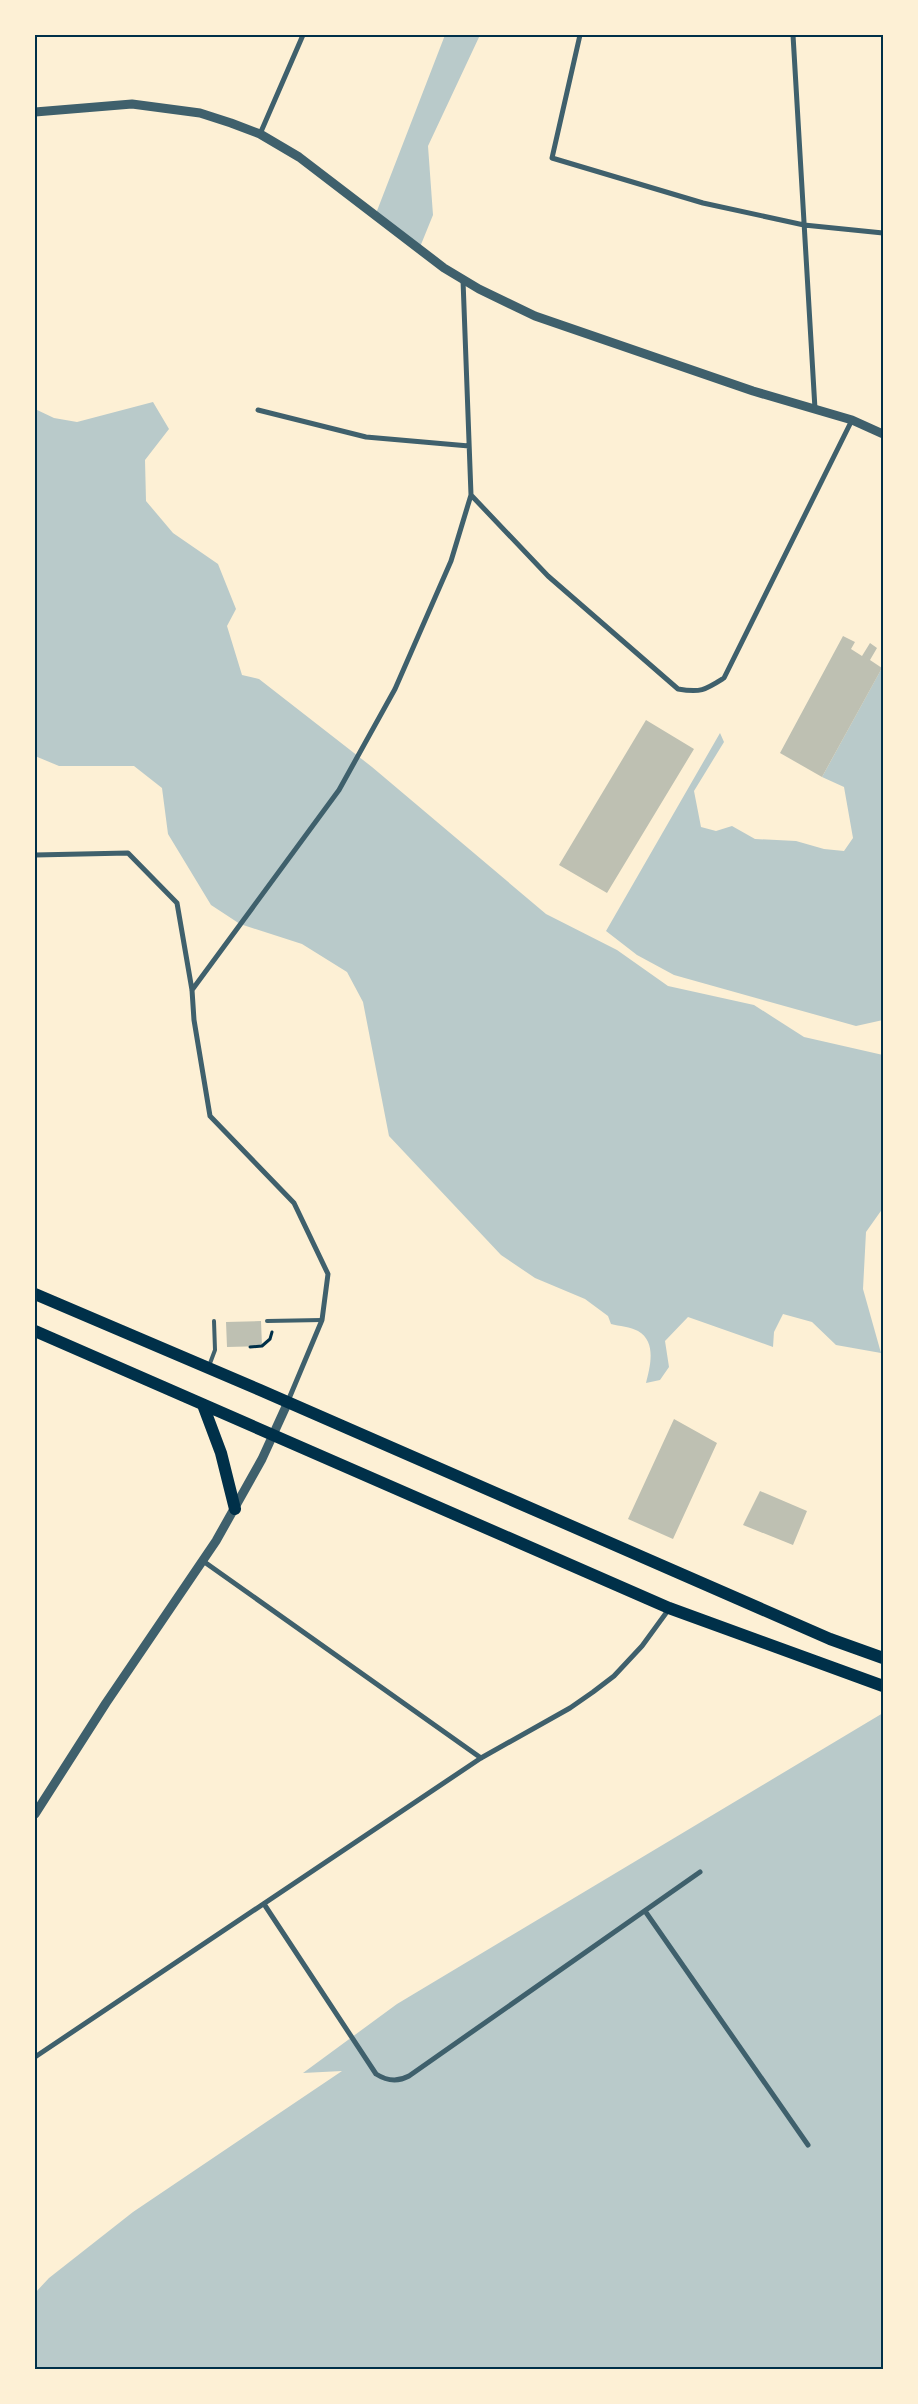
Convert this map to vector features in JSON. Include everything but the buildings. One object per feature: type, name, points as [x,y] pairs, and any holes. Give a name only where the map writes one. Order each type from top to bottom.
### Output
[{"type":"main road","points":[[35,1294],[288,1402],[830,1639],[883,1658]]},
{"type":"main road","points":[[35,1332],[669,1608],[883,1686]]},
{"type":"main road","points":[[203,1405],[221,1454],[235,1508]]},
{"type":"street","points":[[260,134],[303,35]]},
{"type":"street","points":[[580,35],[552,158],[703,203],[804,225],[883,233]]},
{"type":"street","points":[[793,35],[814,409]]},
{"type":"street","points":[[35,112],[132,104],[200,113],[260,134],[299,157],[444,268],[463,280],[534,316],[753,391],[852,420],[883,434]]},
{"type":"street","points":[[192,990],[323,814],[395,689],[451,562],[471,495],[463,280]]},
{"type":"street","points":[[258,410],[366,437],[469,446]]},
{"type":"street","points":[[471,495],[548,576],[678,689],[695,692],[705,690],[724,678],[852,420]]},
{"type":"street","points":[[35,855],[128,853],[177,903],[192,990],[194,1020],[210,1116],[294,1203],[328,1274],[322,1320],[274,1435],[235,1508],[203,1561],[106,1703],[35,1814]]},
{"type":"street","points":[[203,1561],[481,1758]]},
{"type":"street","points":[[35,2057],[481,1758],[570,1708],[614,1676],[642,1646],[669,1608]]},
{"type":"street","points":[[264,1904],[376,2074],[382,2078],[396,2081],[409,2076],[700,1872]]},
{"type":"street","points":[[645,1911],[808,2145]]},
{"type":"lane","points":[[208,1368],[215,1350],[214,1320]]},
{"type":"lane","points":[[267,1321],[322,1320]]},
{"type":"path","points":[[250,1347],[262,1346],[270,1339],[272,1334]]},
{"type":"shaded area","points":[[445,35],[480,35],[428,146],[433,215],[420,247],[375,216]]},
{"type":"shaded area","points":[[153,402],[169,429],[145,460],[146,501],[173,533],[218,564],[236,609],[227,626],[242,675],[259,679],[372,767],[546,914],[617,950],[668,986],[754,1005],[804,1037],[883,1055],[883,1208],[866,1232],[863,1289],[881,1353],[836,1345],[812,1322],[783,1314],[774,1332],[773,1347],[688,1317],[665,1341],[669,1367],[660,1380],[646,1383],[651,1355],[648,1342],[644,1336],[638,1331],[611,1324],[608,1316],[585,1299],[535,1278],[501,1255],[389,1136],[363,1002],[347,972],[302,944],[240,924],[211,905],[168,834],[162,788],[134,766],[59,766],[35,756],[35,409],[54,418],[77,422]]},
{"type":"shaded area","points":[[883,666],[883,1020],[856,1026],[674,975],[637,955],[606,931],[720,733],[724,742],[694,791],[701,827],[716,831],[732,826],[755,839],[796,841],[824,849],[844,851],[853,838],[844,787],[822,777]]},
{"type":"shaded area","points":[[883,1713],[883,2369],[35,2369],[35,2293],[49,2278],[133,2212],[342,2071],[303,2073],[397,2004]]}]
